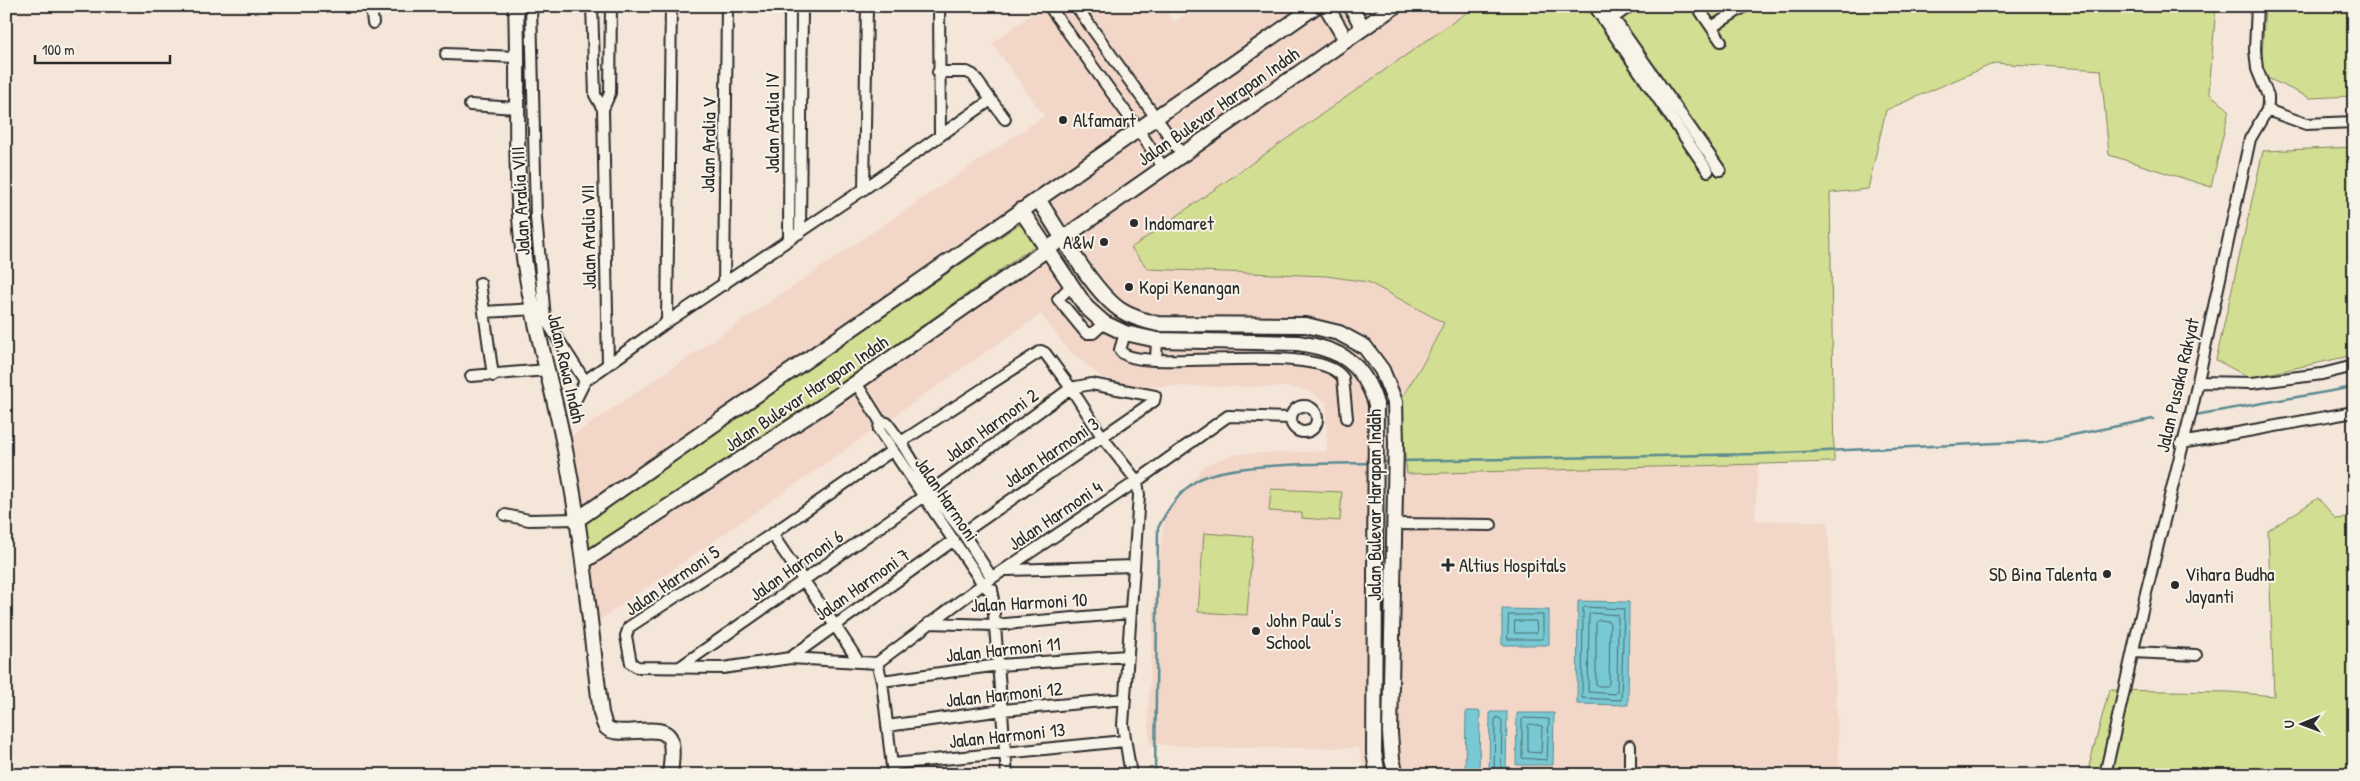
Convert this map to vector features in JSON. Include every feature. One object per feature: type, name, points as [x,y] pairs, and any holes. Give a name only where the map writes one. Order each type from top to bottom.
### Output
[{"type":"street","points":[[371,6],[373,22]]},
{"type":"street","name":"Jalan Rawa Indah","points":[[516,6],[518,57],[516,108],[522,240],[534,309],[578,519],[601,713],[604,724],[614,731],[657,730],[666,735],[671,742],[670,775]]},
{"type":"street","name":"Jalan Aralia VIII","points":[[530,6],[536,217],[545,319],[585,381]]},
{"type":"street","name":"Jalan Aralia VII","points":[[592,6],[595,94],[603,109]]},
{"type":"street","name":"Jalan Aralia VII","points":[[608,364],[603,109],[610,93],[611,6]]},
{"type":"street","points":[[667,322],[671,6]]},
{"type":"street","name":"Jalan Aralia V","points":[[724,285],[727,6]]},
{"type":"street","name":"Jalan Aralia IV","points":[[789,240],[790,6]]},
{"type":"street","points":[[800,233],[802,6]]},
{"type":"street","points":[[864,189],[867,6]]},
{"type":"street","points":[[939,6],[938,72],[940,134]]},
{"type":"street","points":[[1049,6],[1138,129],[1163,167]]},
{"type":"street","points":[[1076,6],[1182,154]]},
{"type":"street","name":"Jalan Bulevar Harapan Indah","points":[[578,519],[611,498],[1021,210],[1316,6]]},
{"type":"street","points":[[1326,6],[1346,40]]},
{"type":"street","points":[[1351,6],[1363,28]]},
{"type":"street","name":"Jalan Bulevar Harapan Indah","points":[[583,562],[856,383],[1395,6]]},
{"type":"street","points":[[1594,6],[1610,21],[1720,170]]},
{"type":"street","points":[[1605,6],[1610,21],[1708,172]]},
{"type":"street","points":[[1610,21],[1630,6]]},
{"type":"street","points":[[1697,6],[1721,41]]},
{"type":"street","points":[[1712,27],[1745,6]]},
{"type":"street","points":[[2257,6],[2255,50],[2257,68],[2268,96],[2267,110],[2306,124],[2354,122]]},
{"type":"street","points":[[446,54],[518,57]]},
{"type":"street","points":[[938,72],[967,72],[973,75],[1005,119]]},
{"type":"street","points":[[574,401],[585,381],[608,364],[991,100]]},
{"type":"street","points":[[470,105],[516,108]]},
{"type":"street","name":"Jalan Pusaka Rakyat","points":[[2105,775],[2182,443],[2193,404],[2250,139],[2267,110]]},
{"type":"street","name":"Jalan Bulevar Harapan Indah","points":[[1038,199],[1102,294],[1120,310],[1140,320],[1158,324],[1306,325],[1339,333],[1365,347],[1382,370],[1390,385],[1395,402],[1396,444],[1390,725],[1392,759],[1396,775]]},
{"type":"street","name":"Jalan Bulevar Harapan Indah","points":[[1021,210],[1070,286],[1104,324],[1125,333],[1158,340],[1298,343],[1320,346],[1338,353],[1354,364],[1371,390],[1376,404],[1374,752],[1378,775]]},
{"type":"street","points":[[480,283],[493,376]]},
{"type":"street","points":[[1070,286],[1058,299],[1086,333],[1089,335],[1093,333],[1104,324]]},
{"type":"street","points":[[484,312],[534,309]]},
{"type":"street","points":[[1125,333],[1120,350],[1121,354],[1156,360],[1298,360],[1324,364],[1341,375],[1345,385],[1347,418]]},
{"type":"street","points":[[1156,360],[1158,340]]},
{"type":"street","points":[[1298,343],[1298,360]]},
{"type":"street","points":[[901,442],[1038,352],[1045,353],[1071,388],[1102,438],[1137,481],[1139,495],[1125,699],[1124,741],[1130,775]]},
{"type":"street","points":[[1341,375],[1354,364]]},
{"type":"street","points":[[2198,382],[2224,384],[2270,381],[2322,374],[2354,366]]},
{"type":"street","points":[[471,376],[493,376],[548,370]]},
{"type":"street","name":"Jalan Harmoni","points":[[856,383],[880,421],[879,430],[893,450],[927,494],[963,533],[993,594],[994,625]]},
{"type":"street","name":"Jalan Harmoni 3","points":[[963,533],[1102,438],[1154,401],[1156,397],[1154,395],[1091,384],[1071,388]]},
{"type":"street","name":"Jalan Harmoni 2","points":[[927,494],[1071,388]]},
{"type":"street","points":[[2182,443],[2354,412]]},
{"type":"street","name":"Jalan Harmoni 4","points":[[877,663],[987,581],[1137,481],[1228,416],[1291,418]]},
{"type":"street","name":"Jalan Harmoni","points":[[880,421],[887,423],[901,442],[927,494],[954,540],[987,581]]},
{"type":"street","name":"Jalan Harmoni 5","points":[[877,663],[858,660],[790,658],[723,668],[637,667],[631,662],[626,636],[630,627],[772,534],[893,450]]},
{"type":"street","name":"Jalan Harmoni 6","points":[[680,667],[804,582],[927,494]]},
{"type":"street","points":[[505,515],[529,520],[578,519]]},
{"type":"street","points":[[1394,524],[1491,525]]},
{"type":"street","points":[[772,534],[804,582],[836,624],[858,660]]},
{"type":"street","name":"Jalan Harmoni 7","points":[[790,658],[954,540]]},
{"type":"street","points":[[1006,570],[1133,566]]},
{"type":"street","points":[[1375,583],[1393,583]]},
{"type":"street","name":"Jalan Harmoni 10","points":[[929,623],[994,625],[1130,613]]},
{"type":"street","points":[[994,625],[1003,710],[1007,775]]},
{"type":"street","points":[[2133,652],[2196,655]]},
{"type":"street","name":"Jalan Harmoni 11","points":[[882,681],[999,665],[1127,656]]},
{"type":"street","points":[[877,663],[882,681],[893,769]]},
{"type":"street","name":"Jalan Harmoni 12","points":[[887,726],[1003,710],[1125,699]]},
{"type":"street","points":[[1374,724],[1390,725]]},
{"type":"street","name":"Jalan Harmoni 13","points":[[893,769],[1124,741]]},
{"type":"street","points":[[1630,746],[1630,775]]},
{"type":"shaded area","points":[[1043,6],[1163,6],[1174,22],[1197,6],[1476,6],[1131,248],[1368,282],[1444,323],[1425,360],[1407,474],[1758,464],[1755,520],[1828,522],[1840,775],[1365,775],[1359,748],[1211,748],[1150,744],[1148,713],[1154,596],[1165,513],[1205,465],[1234,454],[1327,451],[1326,402],[1307,390],[1286,387],[1140,386],[1101,377],[1067,349],[1041,314],[597,622],[581,500],[569,438],[1044,116],[992,43]]},
{"type":"green space","points":[[1476,6],[2216,6],[2209,93],[2229,110],[2211,187],[2109,155],[2101,70],[1995,63],[1886,110],[1868,189],[1830,193],[1834,462],[1407,474],[1399,402],[1425,360],[1444,323],[1368,282],[1326,276],[1148,269],[1131,248]]},
{"type":"green space","points":[[2265,6],[2354,6],[2354,96],[2310,98],[2261,75]]},
{"type":"green space","points":[[2354,147],[2354,355],[2250,378],[2216,360],[2263,151]]},
{"type":"green space","points":[[1018,225],[1022,226],[1034,246],[862,369],[591,552],[586,549],[582,524],[645,483],[730,422]]},
{"type":"green space","points":[[1271,489],[1342,492],[1340,521],[1302,518],[1302,513],[1269,511]]},
{"type":"green space","points":[[2318,498],[2336,519],[2354,517],[2354,775],[2076,775],[2088,770],[2109,690],[2230,692],[2274,696],[2268,531]]},
{"type":"green space","points":[[1204,533],[1253,537],[1247,615],[1198,612]]},
{"type":"water","points":[[1578,601],[1629,602],[1628,705],[1577,704]]},
{"type":"water","points":[[1502,609],[1549,610],[1549,645],[1502,645]]},
{"type":"water","points":[[1466,711],[1480,711],[1479,773],[1465,773]]},
{"type":"water","points":[[1490,712],[1507,712],[1506,773],[1489,773]]},
{"type":"water","points":[[1517,713],[1554,713],[1553,765],[1516,765]]},
{"type":"waterway","points":[[2195,415],[2354,387]]},
{"type":"waterway","points":[[1399,461],[1759,454],[2042,441],[2153,419]]},
{"type":"waterway","points":[[1380,462],[1392,462]]},
{"type":"waterway","points":[[1155,775],[1158,528],[1169,508],[1184,490],[1196,481],[1230,470],[1280,465],[1372,463]]},
{"type":"place","name":"Alfamart","points":[[1063,120]]},
{"type":"place","name":"Indomaret","points":[[1134,223]]},
{"type":"place","name":"A&W","points":[[1104,242]]},
{"type":"place","name":"Kopi Kenangan","points":[[1129,287]]},
{"type":"place","name":"Altius Hospitals","points":[[1448,565]]},
{"type":"place","name":"SD Bina Talenta","points":[[2107,574]]},
{"type":"place","name":"Vihara Budha Jayanti","points":[[2175,585]]},
{"type":"place","name":"John Paul's School","points":[[1256,631]]}]
